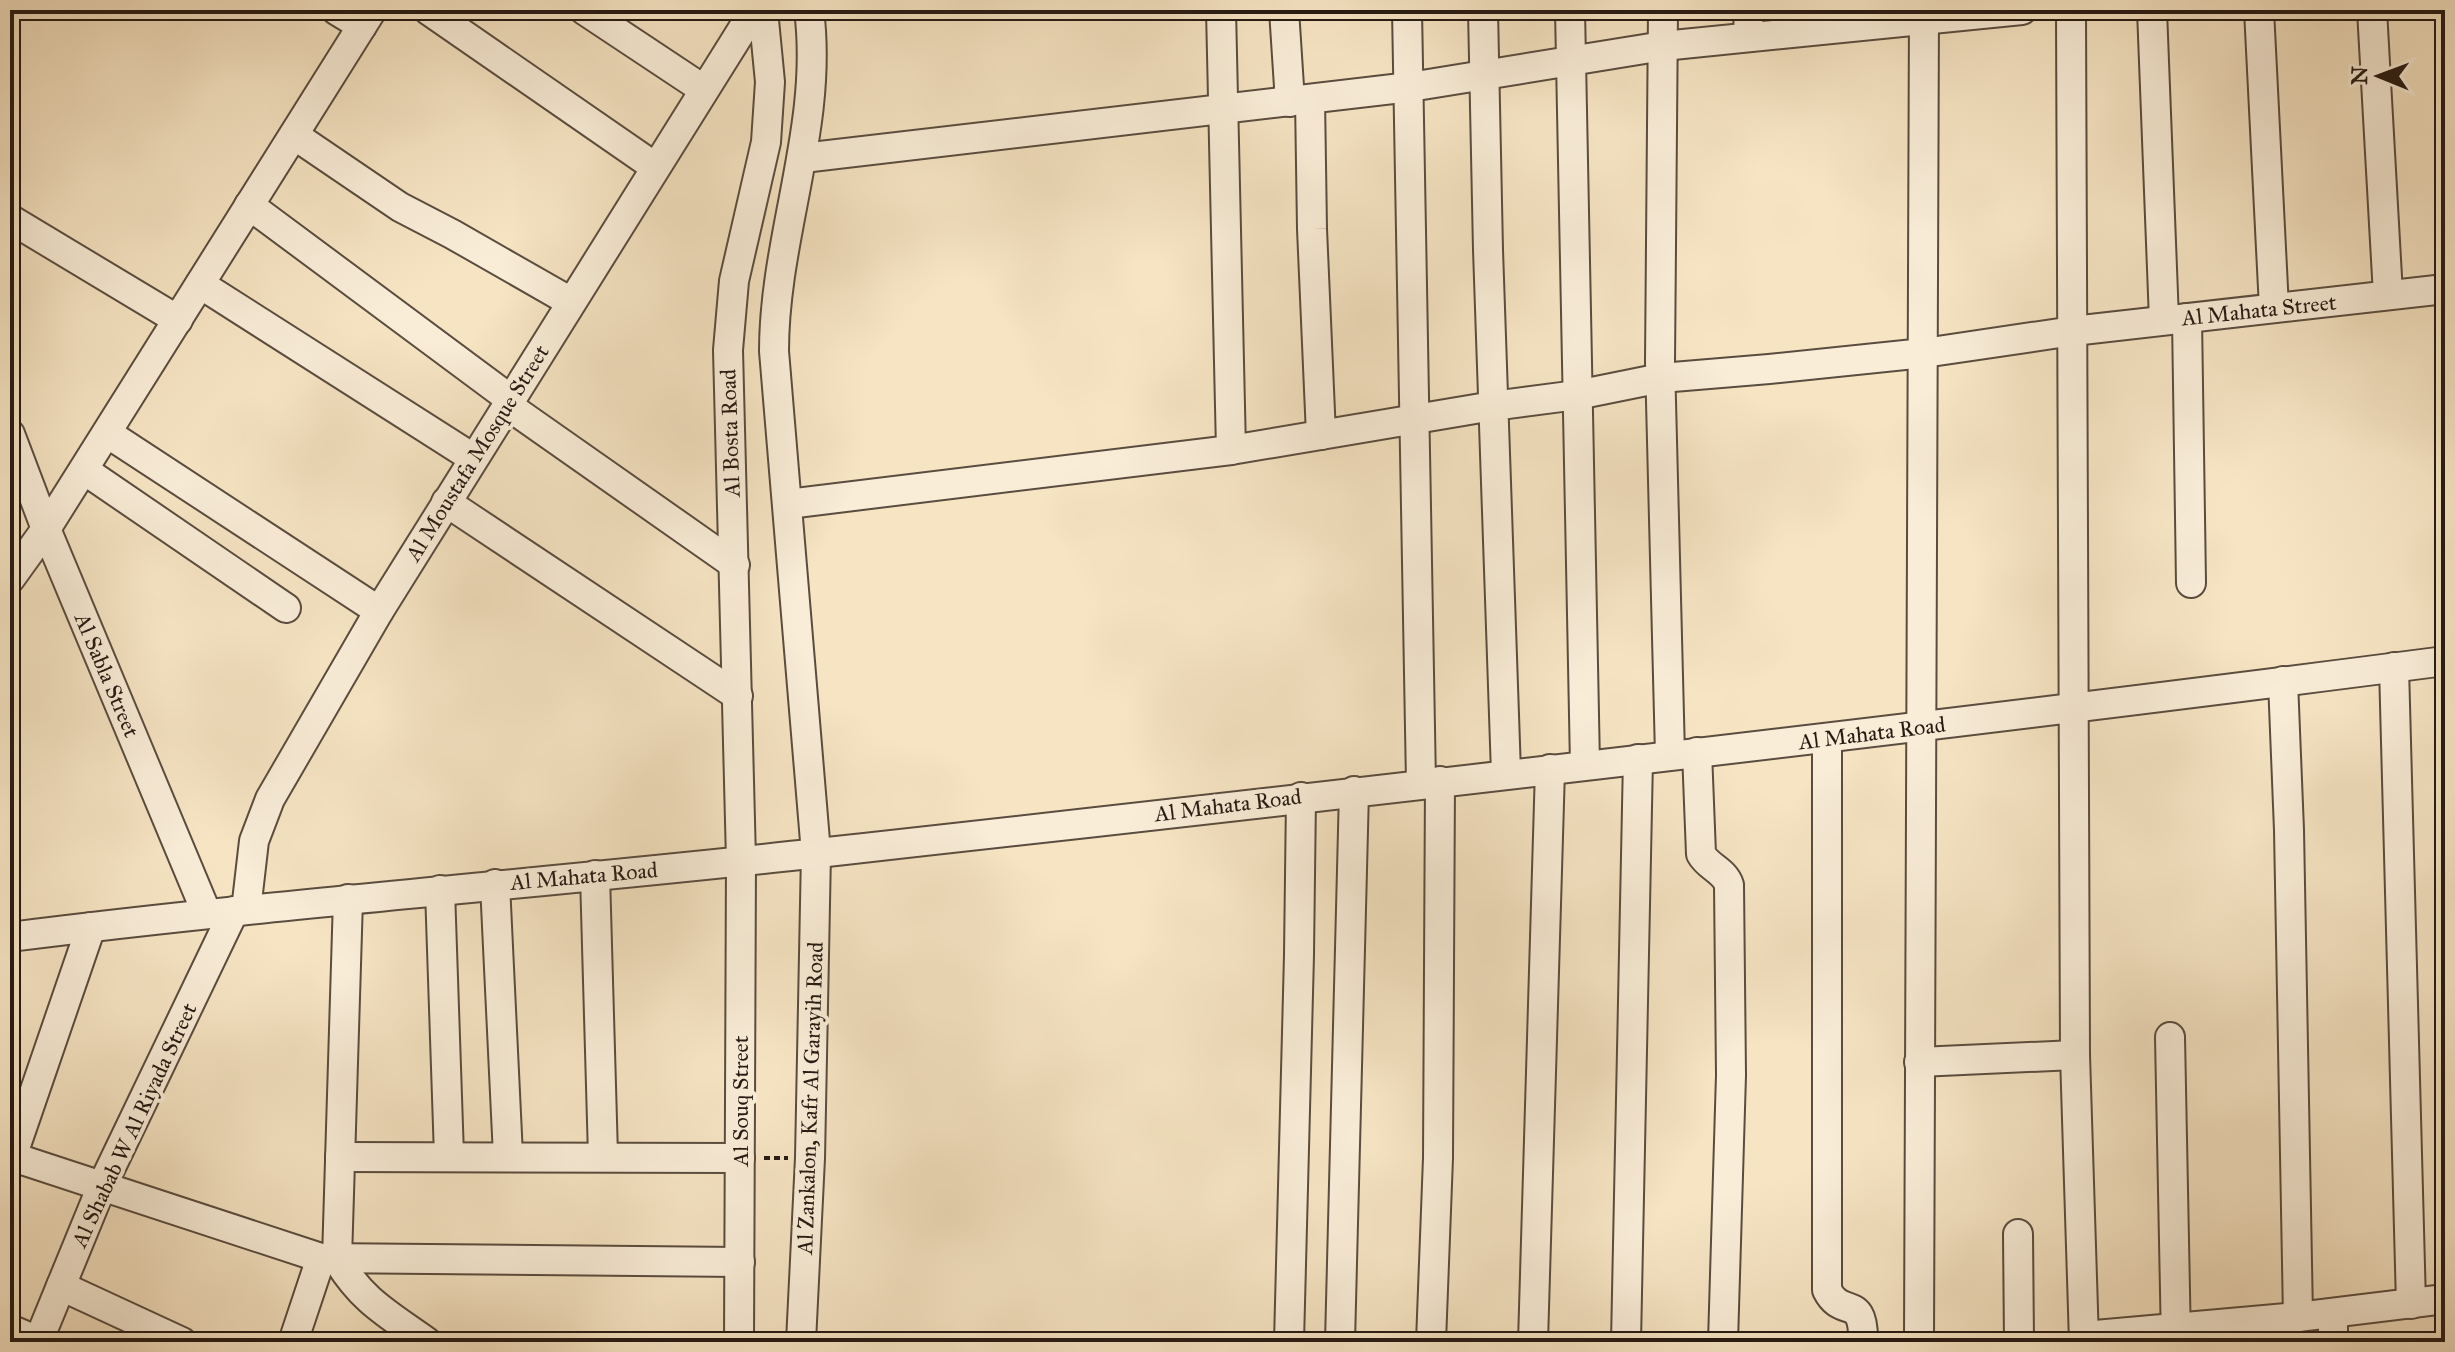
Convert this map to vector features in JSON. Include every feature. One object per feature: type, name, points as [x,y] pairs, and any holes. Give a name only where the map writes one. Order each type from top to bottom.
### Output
[{"type":"street","points":[[10,579],[84,470],[367,18],[336,10]]},
{"type":"street","points":[[428,10],[655,167]]},
{"type":"street","points":[[584,10],[703,89]]},
{"type":"street","points":[[777,857],[788,504],[774,351],[774,319],[803,158],[812,73],[809,10]]},
{"type":"street","points":[[1221,10],[1231,450]]},
{"type":"street","points":[[1284,10],[1300,101],[1312,229],[1321,435]]},
{"type":"street","points":[[1407,10],[1414,421],[1431,782],[1438,1158],[1431,1342]]},
{"type":"street","points":[[1483,10],[1506,773]]},
{"type":"street","points":[[1570,10],[1585,765]]},
{"type":"street","points":[[1663,10],[1661,378],[1684,754],[1701,854],[1705,861],[1726,876],[1729,885],[1731,1075],[1723,1342]]},
{"type":"street","points":[[803,158],[1410,87],[1663,46],[1748,23],[2022,10]]},
{"type":"street","points":[[2071,10],[2075,1055],[2084,1339],[2234,1332],[2298,1317],[2445,1299]]},
{"type":"street","points":[[2152,10],[2176,319],[2191,583]]},
{"type":"street","points":[[2259,10],[2274,308]]},
{"type":"street","points":[[2372,10],[2388,295]]},
{"type":"street","name":"Al Moustafa Mosque Street","points":[[229,912],[264,811],[379,611],[703,89],[756,14]]},
{"type":"street","name":"Al Bosta Road","points":[[756,14],[770,82],[766,142],[734,281],[728,350],[738,696],[777,857]]},
{"type":"street","points":[[1919,1342],[1924,14]]},
{"type":"street","points":[[294,135],[400,207],[571,302]]},
{"type":"street","points":[[249,205],[508,402],[735,565]]},
{"type":"street","points":[[10,219],[178,320]]},
{"type":"street","points":[[200,284],[473,458]]},
{"type":"street","name":"Al Mahata Street","points":[[788,504],[1231,450],[1577,395],[1661,378],[1924,353],[2073,331],[2445,289]]},
{"type":"street","points":[[107,433],[379,611]]},
{"type":"street","name":"Al Sabla Street","points":[[10,434],[46,529],[229,912]]},
{"type":"street","points":[[84,470],[286,608]]},
{"type":"street","points":[[446,502],[738,696]]},
{"type":"street","name":"Al Mahata Road","points":[[10,937],[348,899],[777,857],[1827,738],[2445,661]]},
{"type":"street","points":[[2394,667],[2411,1304]]},
{"type":"street","points":[[2283,681],[2289,830],[2298,1317]]},
{"type":"street","points":[[1827,738],[1827,1290],[1836,1302],[1859,1313],[1863,1342]]},
{"type":"street","points":[[1626,1342],[1638,759]]},
{"type":"street","points":[[1533,1342],[1550,769]]},
{"type":"street","points":[[1340,1342],[1354,791]]},
{"type":"street","points":[[1289,1342],[1301,797]]},
{"type":"street","name":"Al Souq Street","points":[[739,1342],[740,1158],[777,857]]},
{"type":"street","name":"Al Zankalon, Kafr Al Garayih Road","points":[[777,857],[810,1158],[801,1342]]},
{"type":"street","points":[[595,875],[603,1156]]},
{"type":"street","points":[[495,884],[508,1156]]},
{"type":"street","points":[[440,890],[449,1156]]},
{"type":"street","points":[[293,1342],[329,1258],[340,1157],[348,899]]},
{"type":"street","name":"Al Shabab W Al Riyada Street","points":[[38,1341],[102,1186],[229,912]]},
{"type":"street","points":[[91,927],[11,1156],[329,1258],[740,1262]]},
{"type":"street","points":[[2170,1037],[2176,1335]]},
{"type":"street","points":[[1919,1062],[2075,1055]]},
{"type":"street","points":[[340,1157],[740,1158]]},
{"type":"street","points":[[2018,1234],[2019,1342]]},
{"type":"street","points":[[329,1258],[363,1296],[427,1342]]},
{"type":"street","points":[[61,1286],[182,1342]]},
{"type":"street","points":[[2333,1313],[2333,1342]]},
{"type":"street","points":[[10,1329],[38,1341]]},
{"type":"path","points":[[740,1158],[810,1158]]}]
